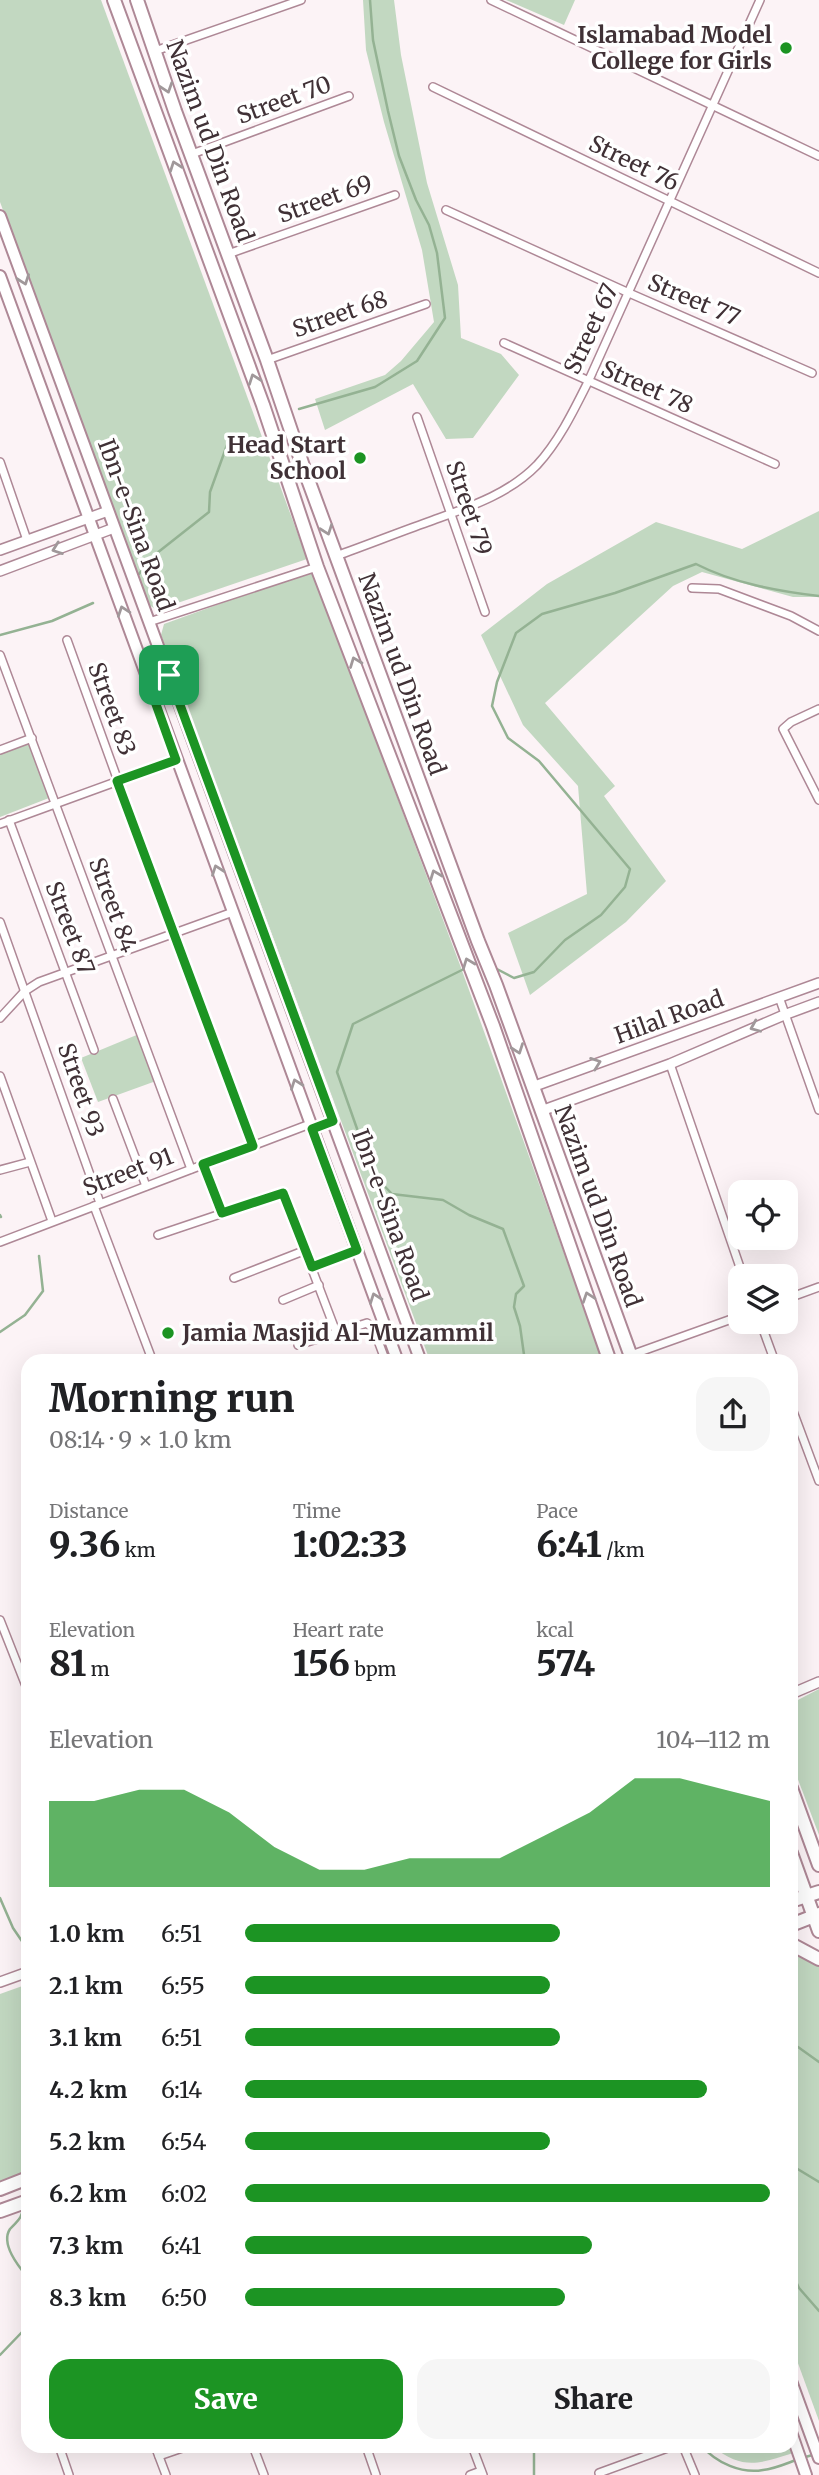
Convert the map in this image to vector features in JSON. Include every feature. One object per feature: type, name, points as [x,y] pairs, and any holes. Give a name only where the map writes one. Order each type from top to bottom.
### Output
[{"type":"main road","name":"Nazim ud Din Road","points":[[114,0],[264,405],[317,566],[493,1026],[607,1354]]},
{"type":"main road","name":"Nazim ud Din Road","points":[[137,0],[336,556],[631,1354]]},
{"type":"main road","name":"Ibn-e-Sina Road","points":[[0,216],[418,1354]]},
{"type":"main road","name":"Ibn-e-Sina Road","points":[[0,276],[395,1354]]},
{"type":"main road","points":[[264,405],[281,398]]},
{"type":"main road","points":[[335,610],[354,603]]},
{"type":"main road","points":[[148,682],[169,675]]},
{"type":"main road","points":[[493,1026],[507,1018]]},
{"type":"main road","points":[[311,1126],[333,1121]]},
{"type":"main road","points":[[572,1251],[590,1245]]},
{"type":"main road","points":[[798,1806],[819,1866]]},
{"type":"main road","points":[[798,1873],[816,1915],[819,1931]]},
{"type":"main road","points":[[798,1899],[819,1892]]},
{"type":"main road","points":[[798,1922],[816,1915]]},
{"type":"main road","points":[[798,1948],[819,1959]]},
{"type":"main road","points":[[0,2189],[21,2181]]},
{"type":"main road","points":[[0,2211],[21,2203]]},
{"type":"main road","points":[[798,2401],[819,2458]]},
{"type":"main road","points":[[798,2452],[806,2475]]},
{"type":"street","points":[[155,51],[301,0]]},
{"type":"street","points":[[491,0],[819,156]]},
{"type":"street","name":"Street 67","points":[[336,556],[494,496],[537,464],[570,418],[588,382],[760,0]]},
{"type":"street","name":"Street 76","points":[[433,87],[819,273]]},
{"type":"street","name":"Street 70","points":[[192,154],[349,96]]},
{"type":"street","name":"Street 69","points":[[228,254],[395,195]]},
{"type":"street","name":"Street 77","points":[[446,209],[812,373]]},
{"type":"street","name":"Street 68","points":[[267,360],[426,304]]},
{"type":"street","name":"Street 78","points":[[504,343],[775,464]]},
{"type":"street","name":"Street 79","points":[[417,417],[485,612]]},
{"type":"street","points":[[0,462],[27,540]]},
{"type":"street","points":[[0,550],[108,511]]},
{"type":"street","points":[[0,570],[114,528]]},
{"type":"street","points":[[149,622],[317,566]]},
{"type":"street","points":[[692,589],[719,589],[791,616],[819,631]]},
{"type":"street","name":"Street 83","points":[[67,640],[253,1146]]},
{"type":"street","name":"Street 84","points":[[0,655],[191,1169]]},
{"type":"street","points":[[819,709],[791,722],[783,729],[817,789],[819,800]]},
{"type":"street","points":[[0,750],[32,738]]},
{"type":"street","points":[[0,824],[176,760]]},
{"type":"street","name":"Street 87","points":[[9,820],[94,1050]]},
{"type":"street","points":[[0,1018],[25,990],[39,982],[233,912]]},
{"type":"street","name":"Street 93","points":[[0,922],[150,1354]]},
{"type":"street","name":"Hilal Road","points":[[532,1087],[819,984]]},
{"type":"street","points":[[779,997],[819,1110]]},
{"type":"street","name":"Hilal Road","points":[[541,1111],[670,1064],[819,1002]]},
{"type":"street","points":[[670,1064],[739,1264]]},
{"type":"street","points":[[0,1076],[52,1222]]},
{"type":"street","points":[[113,1099],[146,1186]]},
{"type":"street","points":[[0,1105],[9,1102]]},
{"type":"street","name":"Street 91","points":[[0,1242],[203,1164],[311,1126]]},
{"type":"street","points":[[0,1170],[30,1162]]},
{"type":"street","points":[[203,1164],[222,1213]]},
{"type":"street","points":[[158,1236],[283,1193],[336,1332]]},
{"type":"street","points":[[233,1278],[306,1250]]},
{"type":"street","points":[[312,1267],[357,1250]]},
{"type":"street","points":[[283,1300],[319,1285]]},
{"type":"street","points":[[798,1295],[819,1287]]},
{"type":"street","points":[[642,1354],[728,1320]]},
{"type":"street","points":[[298,1345],[367,1323],[370,1324],[383,1354]]},
{"type":"street","points":[[765,1334],[772,1354]]},
{"type":"street","points":[[798,1425],[819,1481]]},
{"type":"street","points":[[0,1620],[21,1671]]},
{"type":"street","points":[[798,1691],[819,1682]]},
{"type":"street","points":[[0,1982],[21,1974]]},
{"type":"street","points":[[61,2453],[69,2475]]},
{"type":"street","points":[[158,2453],[166,2475]]},
{"type":"street","points":[[159,2456],[168,2453]]},
{"type":"street","points":[[256,2453],[264,2475]]},
{"type":"street","points":[[368,2453],[376,2475]]},
{"type":"street","points":[[470,2475],[482,2473],[475,2453]]},
{"type":"street","points":[[599,2473],[654,2453]]},
{"type":"street","points":[[686,2453],[695,2475]]},
{"type":"green space","points":[[0,0],[101,0],[307,559],[157,610],[149,605],[0,202]]},
{"type":"green space","points":[[363,0],[394,0],[401,55],[427,183],[458,285],[461,338],[501,354],[519,375],[473,438],[446,439],[413,384],[325,430],[315,399],[385,375],[401,361],[434,322],[422,250],[366,50]]},
{"type":"green space","points":[[506,0],[575,0],[564,25]]},
{"type":"green space","points":[[819,511],[819,597],[793,597],[702,572],[673,586],[545,703],[615,786],[604,796],[666,881],[626,922],[530,995],[508,933],[587,894],[578,786],[523,725],[481,635],[547,584],[656,522],[742,549]]},
{"type":"green space","points":[[305,573],[312,574],[460,965],[600,1354],[427,1354],[161,635],[164,624]]},
{"type":"green space","points":[[28,742],[49,798],[0,817],[0,753]]},
{"type":"green space","points":[[139,1034],[156,1081],[98,1102],[81,1058]]},
{"type":"green space","points":[[819,1689],[819,1835],[798,1780],[798,1700]]},
{"type":"green space","points":[[798,1954],[819,1964],[819,2421],[798,2363]]},
{"type":"green space","points":[[21,1986],[21,2186],[0,2193],[0,1994]]},
{"type":"green space","points":[[722,2453],[793,2453],[752,2463]]},
{"type":"waterway","points":[[299,409],[375,387],[417,361],[445,318],[437,253],[429,225],[399,156],[388,111],[373,40],[370,0]]},
{"type":"waterway","points":[[139,574],[152,557],[209,512],[210,492],[227,445]]},
{"type":"waterway","points":[[495,968],[514,978],[534,972],[565,940],[601,915],[625,887],[630,869],[539,761],[508,738],[492,706],[497,682],[516,633],[542,614],[615,593],[696,564],[756,585],[819,596]]},
{"type":"waterway","points":[[0,635],[52,621],[93,603]]},
{"type":"waterway","points":[[466,968],[353,1024],[337,1072],[373,1174],[392,1194],[443,1200],[469,1215],[503,1229],[524,1286],[516,1294],[514,1307],[524,1354]]},
{"type":"waterway","points":[[0,1332],[25,1315],[43,1291],[39,1256]]},
{"type":"waterway","points":[[0,1898],[21,1940]]},
{"type":"waterway","points":[[798,2047],[819,2062]]},
{"type":"waterway","points":[[798,2169],[819,2182]]},
{"type":"waterway","points":[[21,2216],[10,2229],[7,2241],[21,2269]]},
{"type":"waterway","points":[[798,2286],[819,2311]]},
{"type":"waterway","points":[[0,2355],[21,2333]]},
{"type":"waterway","points":[[534,2453],[534,2475]]},
{"type":"waterway","points":[[709,2453],[738,2469],[755,2471],[796,2460]]},
{"type":"waterway","points":[[802,2458],[816,2454]]},
{"type":"place","name":"Islamabad Model College for Girls","points":[[786,48]]},
{"type":"place","name":"Head Start School","points":[[360,458]]},
{"type":"place","name":"Jamia Masjid Al-Muzammil","points":[[168,1333]]},
{"type":"route","points":[[169,675],[333,1121],[312,1129],[357,1250],[312,1267],[283,1193],[222,1213],[203,1164],[253,1146],[117,781],[176,760],[148,682],[169,675]]}]
